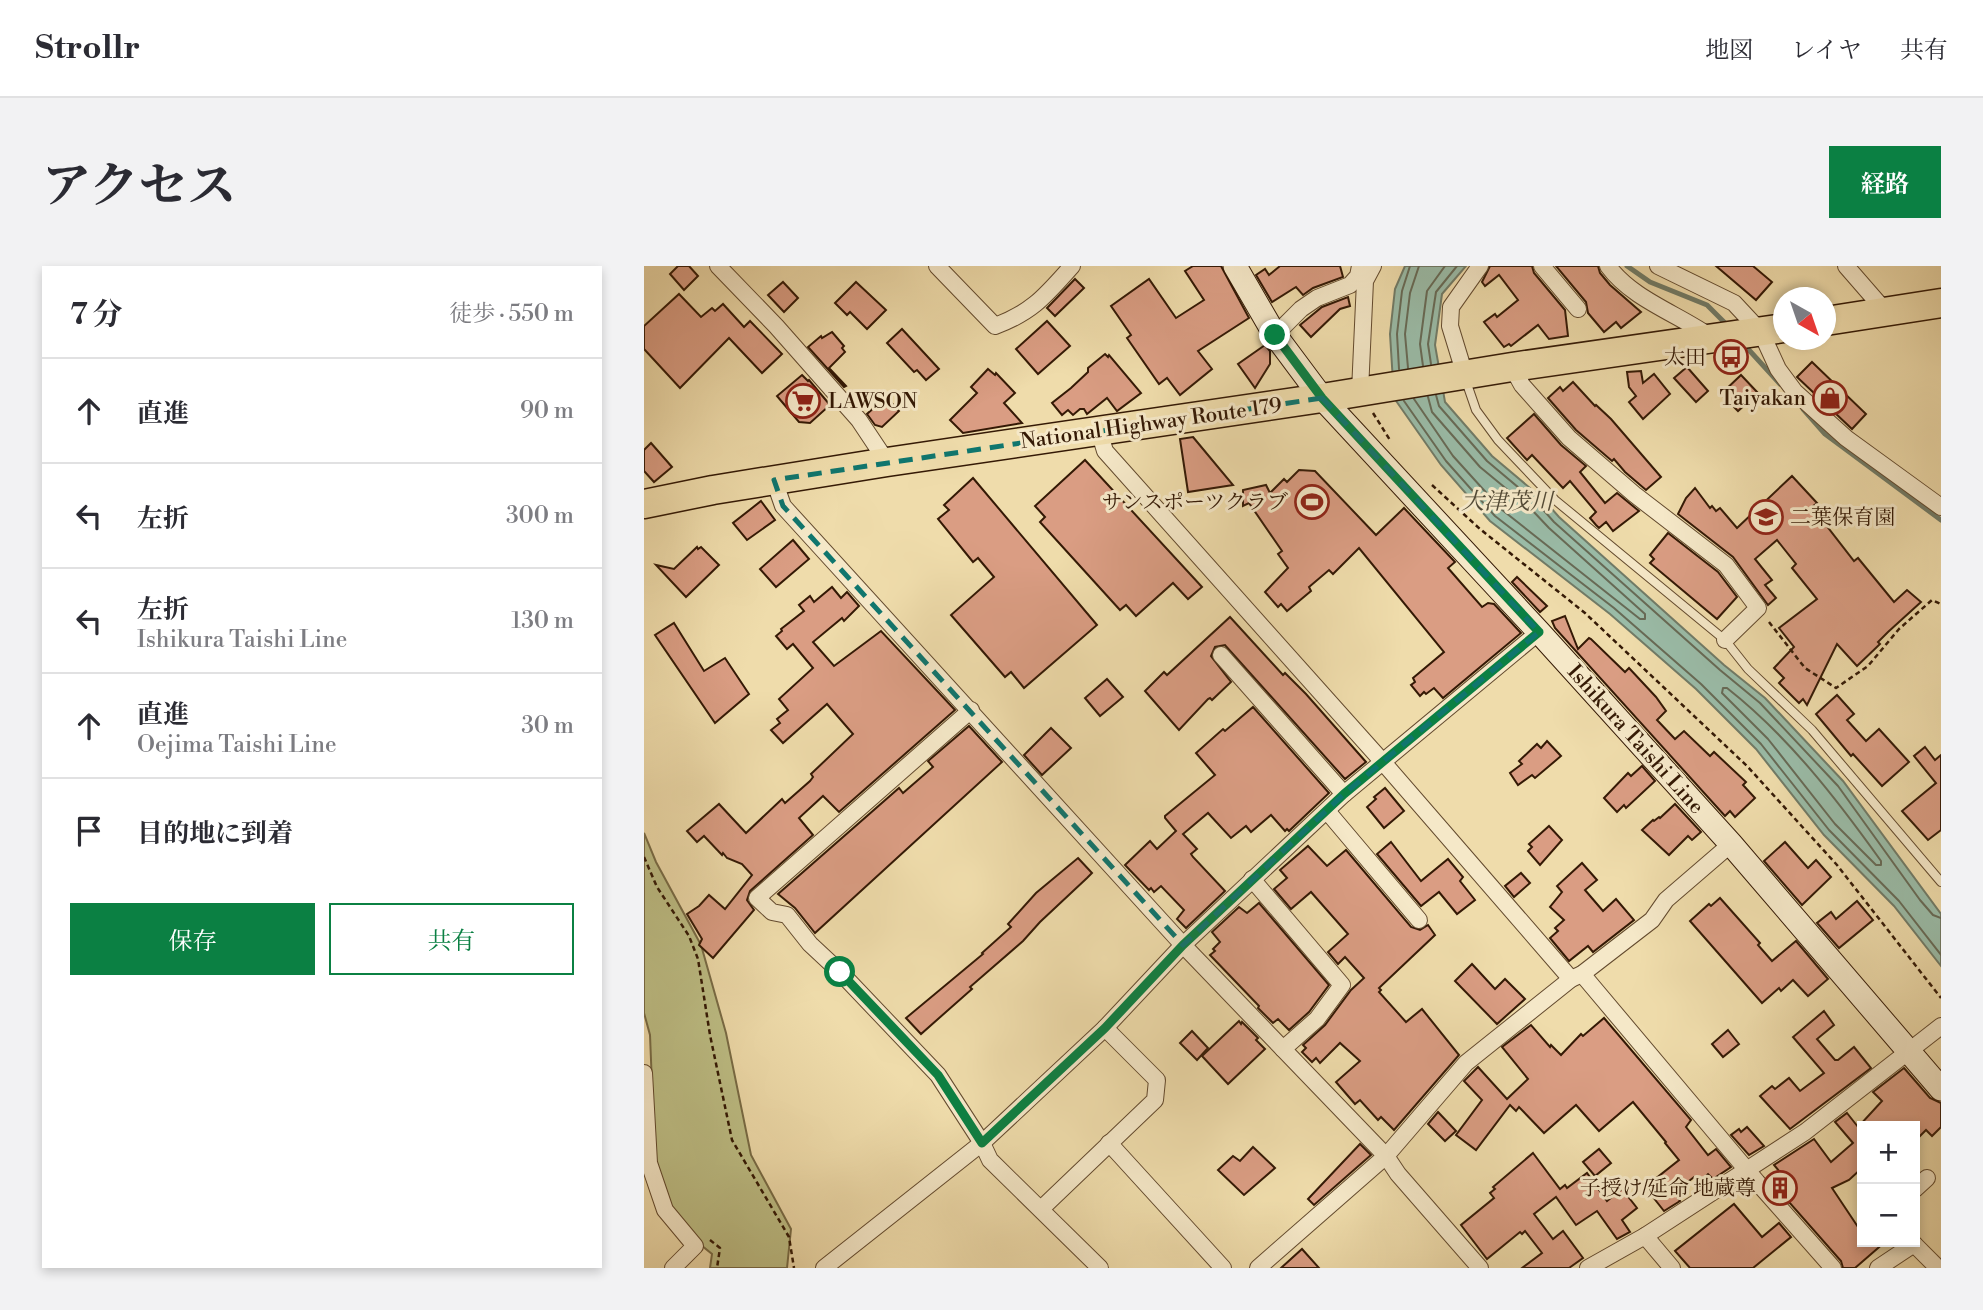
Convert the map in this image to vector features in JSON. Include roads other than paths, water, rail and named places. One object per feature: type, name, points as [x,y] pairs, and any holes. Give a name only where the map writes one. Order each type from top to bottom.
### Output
[{"type":"highway","points":[[1836,319],[1941,303]]},
{"type":"highway","name":"National Highway Route 179","points":[[646,500],[1459,375],[1772,330]]},
{"type":"main road","name":"Ishikura Taishi Line","points":[[1235,266],[1275,335],[1322,398],[1731,844],[1941,1089]]},
{"type":"street","points":[[718,266],[776,326],[859,420],[887,462]]},
{"type":"street","points":[[937,266],[995,326],[1017,318],[1041,301],[1072,266]]},
{"type":"street","points":[[1275,335],[1309,303],[1350,285],[1358,272],[1373,266]]},
{"type":"street","points":[[1459,375],[1450,326],[1451,307],[1480,266]]},
{"type":"street","points":[[1542,266],[1578,309]]},
{"type":"street","points":[[1608,266],[1614,274],[1656,306],[1690,322],[1713,339]]},
{"type":"street","points":[[1658,266],[1734,303],[1772,330],[1779,369],[1795,392],[1846,438],[1941,507]]},
{"type":"street","points":[[1856,270],[1886,312]]},
{"type":"street","points":[[1358,272],[1365,390]]},
{"type":"street","points":[[1512,367],[1522,385],[1569,438],[1634,494],[1726,565],[1758,608],[1725,640]]},
{"type":"street","points":[[1099,431],[1105,451],[1577,976],[1833,1268]]},
{"type":"street","points":[[774,480],[783,506],[1183,945],[1386,1156],[1398,1174],[1480,1268]]},
{"type":"street","points":[[824,1268],[982,1143],[1105,1028],[1183,945],[1344,794],[1539,632]]},
{"type":"street","points":[[1221,655],[1344,794]]},
{"type":"street","points":[[971,710],[757,898],[772,912],[787,915],[810,944],[938,1075],[990,1160],[1100,1268]]},
{"type":"street","points":[[1327,811],[1419,920]]},
{"type":"street","points":[[1258,1268],[1386,1156],[1466,1063],[1653,920],[1666,900],[1731,844]]},
{"type":"street","points":[[1252,879],[1342,985],[1317,1019],[1283,1049]]},
{"type":"street","points":[[1588,1268],[1645,1236],[1805,1132],[1941,1026]]},
{"type":"street","points":[[1041,1209],[1155,1100],[1157,1080],[1105,1028]]},
{"type":"street","points":[[644,1073],[646,1166],[665,1210],[695,1246],[673,1268]]},
{"type":"street","points":[[1110,1143],[1223,1268]]},
{"type":"street","points":[[1645,1236],[1672,1268]]},
{"type":"street","points":[[1878,1268],[1907,1247]]},
{"type":"street","points":[[1917,1247],[1938,1268]]},
{"type":"lane","points":[[1459,375],[1476,410],[1498,440],[1555,500],[1725,640],[1748,669],[1812,730],[1941,882]]},
{"type":"water","name":"大津茂川","points":[[1405,266],[1466,266],[1442,294],[1435,345],[1445,402],[1492,456],[1543,499],[1559,517],[1724,665],[1765,698],[1843,781],[1941,914],[1941,966],[1894,906],[1824,835],[1756,749],[1696,689],[1610,614],[1490,521],[1441,465],[1394,398],[1390,334],[1395,289]]},
{"type":"waterway","points":[[1627,266],[1650,282],[1707,305],[1728,326]]},
{"type":"waterway","points":[[1749,350],[1780,384]]},
{"type":"waterway","points":[[1803,409],[1825,434],[1941,520]]},
{"type":"place","name":"太田","points":[[1731,357]]},
{"type":"place","name":"Taiyakan","points":[[1830,398]]},
{"type":"place","name":"LAWSON","points":[[803,401]]},
{"type":"place","name":"サンスポーツクラブ","points":[[1312,502]]},
{"type":"place","name":"二葉保育園","points":[[1766,517]]},
{"type":"place","name":"子授け/延命 地蔵尊","points":[[1780,1188]]}]
